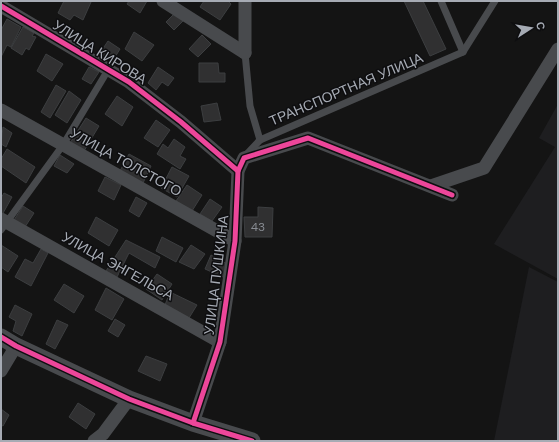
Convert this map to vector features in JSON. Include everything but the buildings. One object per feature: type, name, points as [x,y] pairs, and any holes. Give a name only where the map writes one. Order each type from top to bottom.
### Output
[{"type":"street","points":[[163,1],[246,53]]},
{"type":"street","points":[[245,1],[246,53]]},
{"type":"street","name":"УЛИЦА КИРОВА","points":[[1,6],[129,82],[181,122],[238,171]]},
{"type":"street","points":[[431,186],[484,168],[558,49]]},
{"type":"street","name":"УЛИЦА ТОЛСТОГО","points":[[1,110],[235,241]]},
{"type":"street","points":[[244,158],[308,138],[452,195]]},
{"type":"street","name":"УЛИЦА ПУШКИНА","points":[[193,423],[220,342],[235,241],[238,171],[244,158]]},
{"type":"street","name":"УЛИЦА ЭНГЕЛЬСА","points":[[3,224],[220,342]]},
{"type":"street","points":[[1,337],[16,346],[129,399],[193,423],[252,441]]},
{"type":"street","points":[[1,371],[16,346]]},
{"type":"street","points":[[101,439],[129,399]]},
{"type":"lane","points":[[441,1],[463,52]]},
{"type":"lane","points":[[463,52],[495,1]]},
{"type":"lane","name":"ТРАНСПОРТНАЯ УЛИЦА","points":[[244,158],[260,140],[463,52]]},
{"type":"lane","points":[[246,53],[250,106],[260,140]]},
{"type":"lane","points":[[3,224],[63,145],[108,70]]},
{"type":"shaded area","points":[[558,104],[558,279],[494,244],[555,147],[539,138]]},
{"type":"shaded area","points":[[529,267],[558,282],[558,441],[494,441]]},
{"type":"cycle path","points":[[1,6],[129,82],[181,122],[238,171]]},
{"type":"cycle path","points":[[193,423],[220,342],[235,241],[238,171],[244,158],[308,138],[452,195]]},
{"type":"cycle path","points":[[1,337],[16,346],[129,399],[193,423],[252,441]]}]
